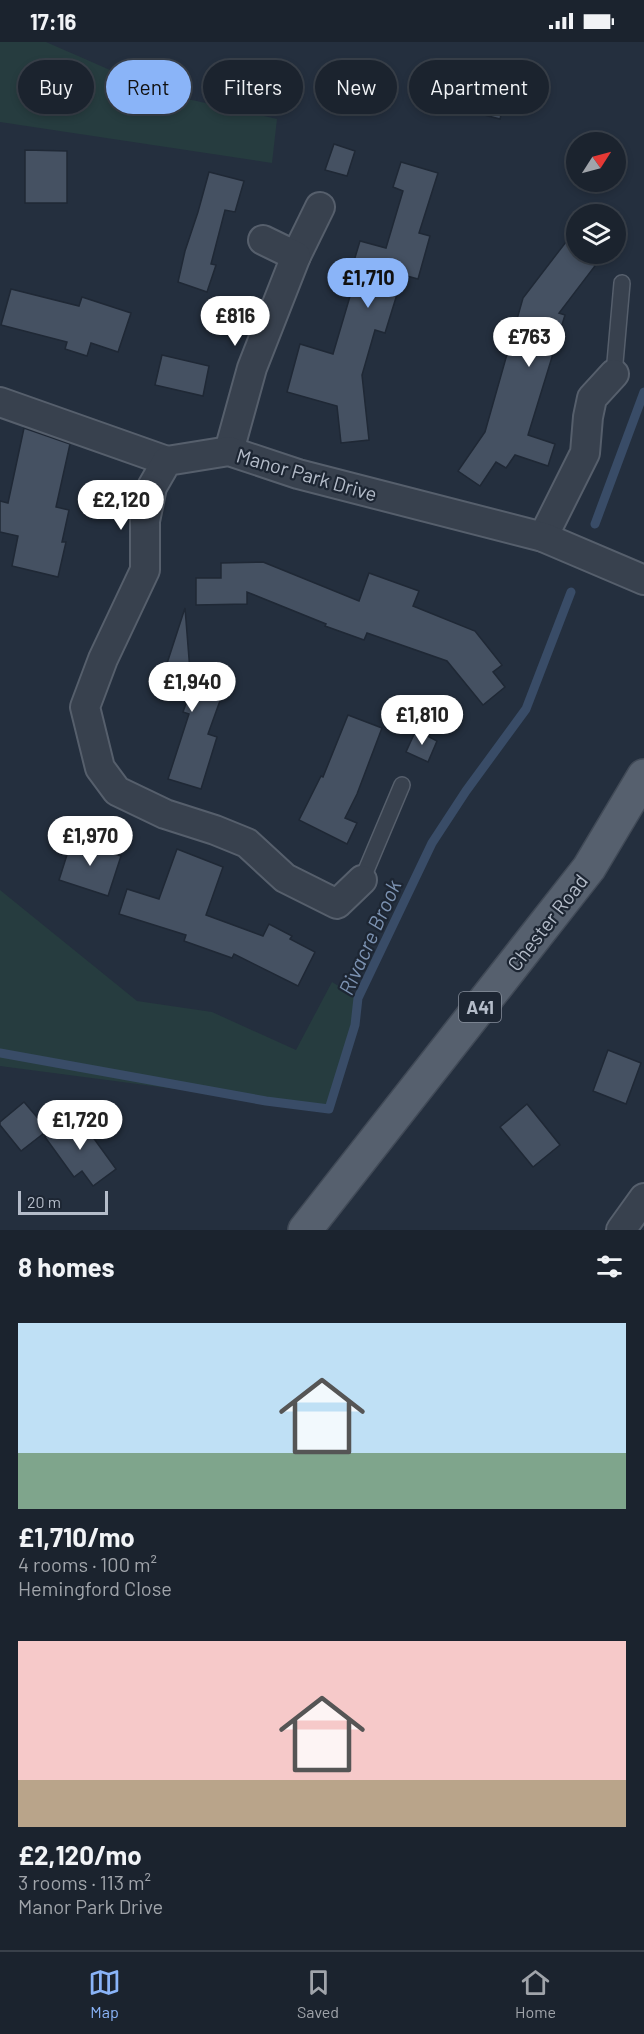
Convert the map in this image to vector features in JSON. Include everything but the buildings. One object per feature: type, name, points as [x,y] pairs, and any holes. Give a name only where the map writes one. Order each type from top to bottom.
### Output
[{"type":"main road","name":"Chester Road","points":[[305,1230],[589,868],[644,776]]},
{"type":"street","points":[[229,451],[252,368],[296,255],[320,207]]},
{"type":"street","points":[[263,240],[296,255]]},
{"type":"street","points":[[543,537],[585,453],[592,398],[614,374]]},
{"type":"street","points":[[0,402],[167,461],[152,487],[145,520],[145,570],[103,659],[85,706],[100,768],[117,791],[165,814],[247,843],[285,878],[340,915],[362,880]]},
{"type":"street","name":"Manor Park Drive","points":[[167,461],[229,451],[298,474],[543,537],[644,580]]},
{"type":"street","points":[[621,1230],[644,1198]]},
{"type":"lane","points":[[614,374],[622,283]]},
{"type":"lane","points":[[362,880],[402,785]]},
{"type":"green space","points":[[0,42],[46,42],[87,60],[18,60],[18,114],[94,114],[94,63],[106,68],[106,114],[191,114],[191,100],[203,102],[203,114],[255,114],[277,119],[272,163],[0,122]]},
{"type":"green space","points":[[0,890],[137,1001],[212,1012],[296,1050],[332,982],[358,998],[355,1025],[329,1109],[0,1066]]},
{"type":"waterway","points":[[595,524],[644,392]]},
{"type":"waterway","name":"Rivacre Brook","points":[[0,1053],[266,1101],[329,1109],[355,1025],[358,998],[432,843],[466,791],[526,709],[571,592]]}]
